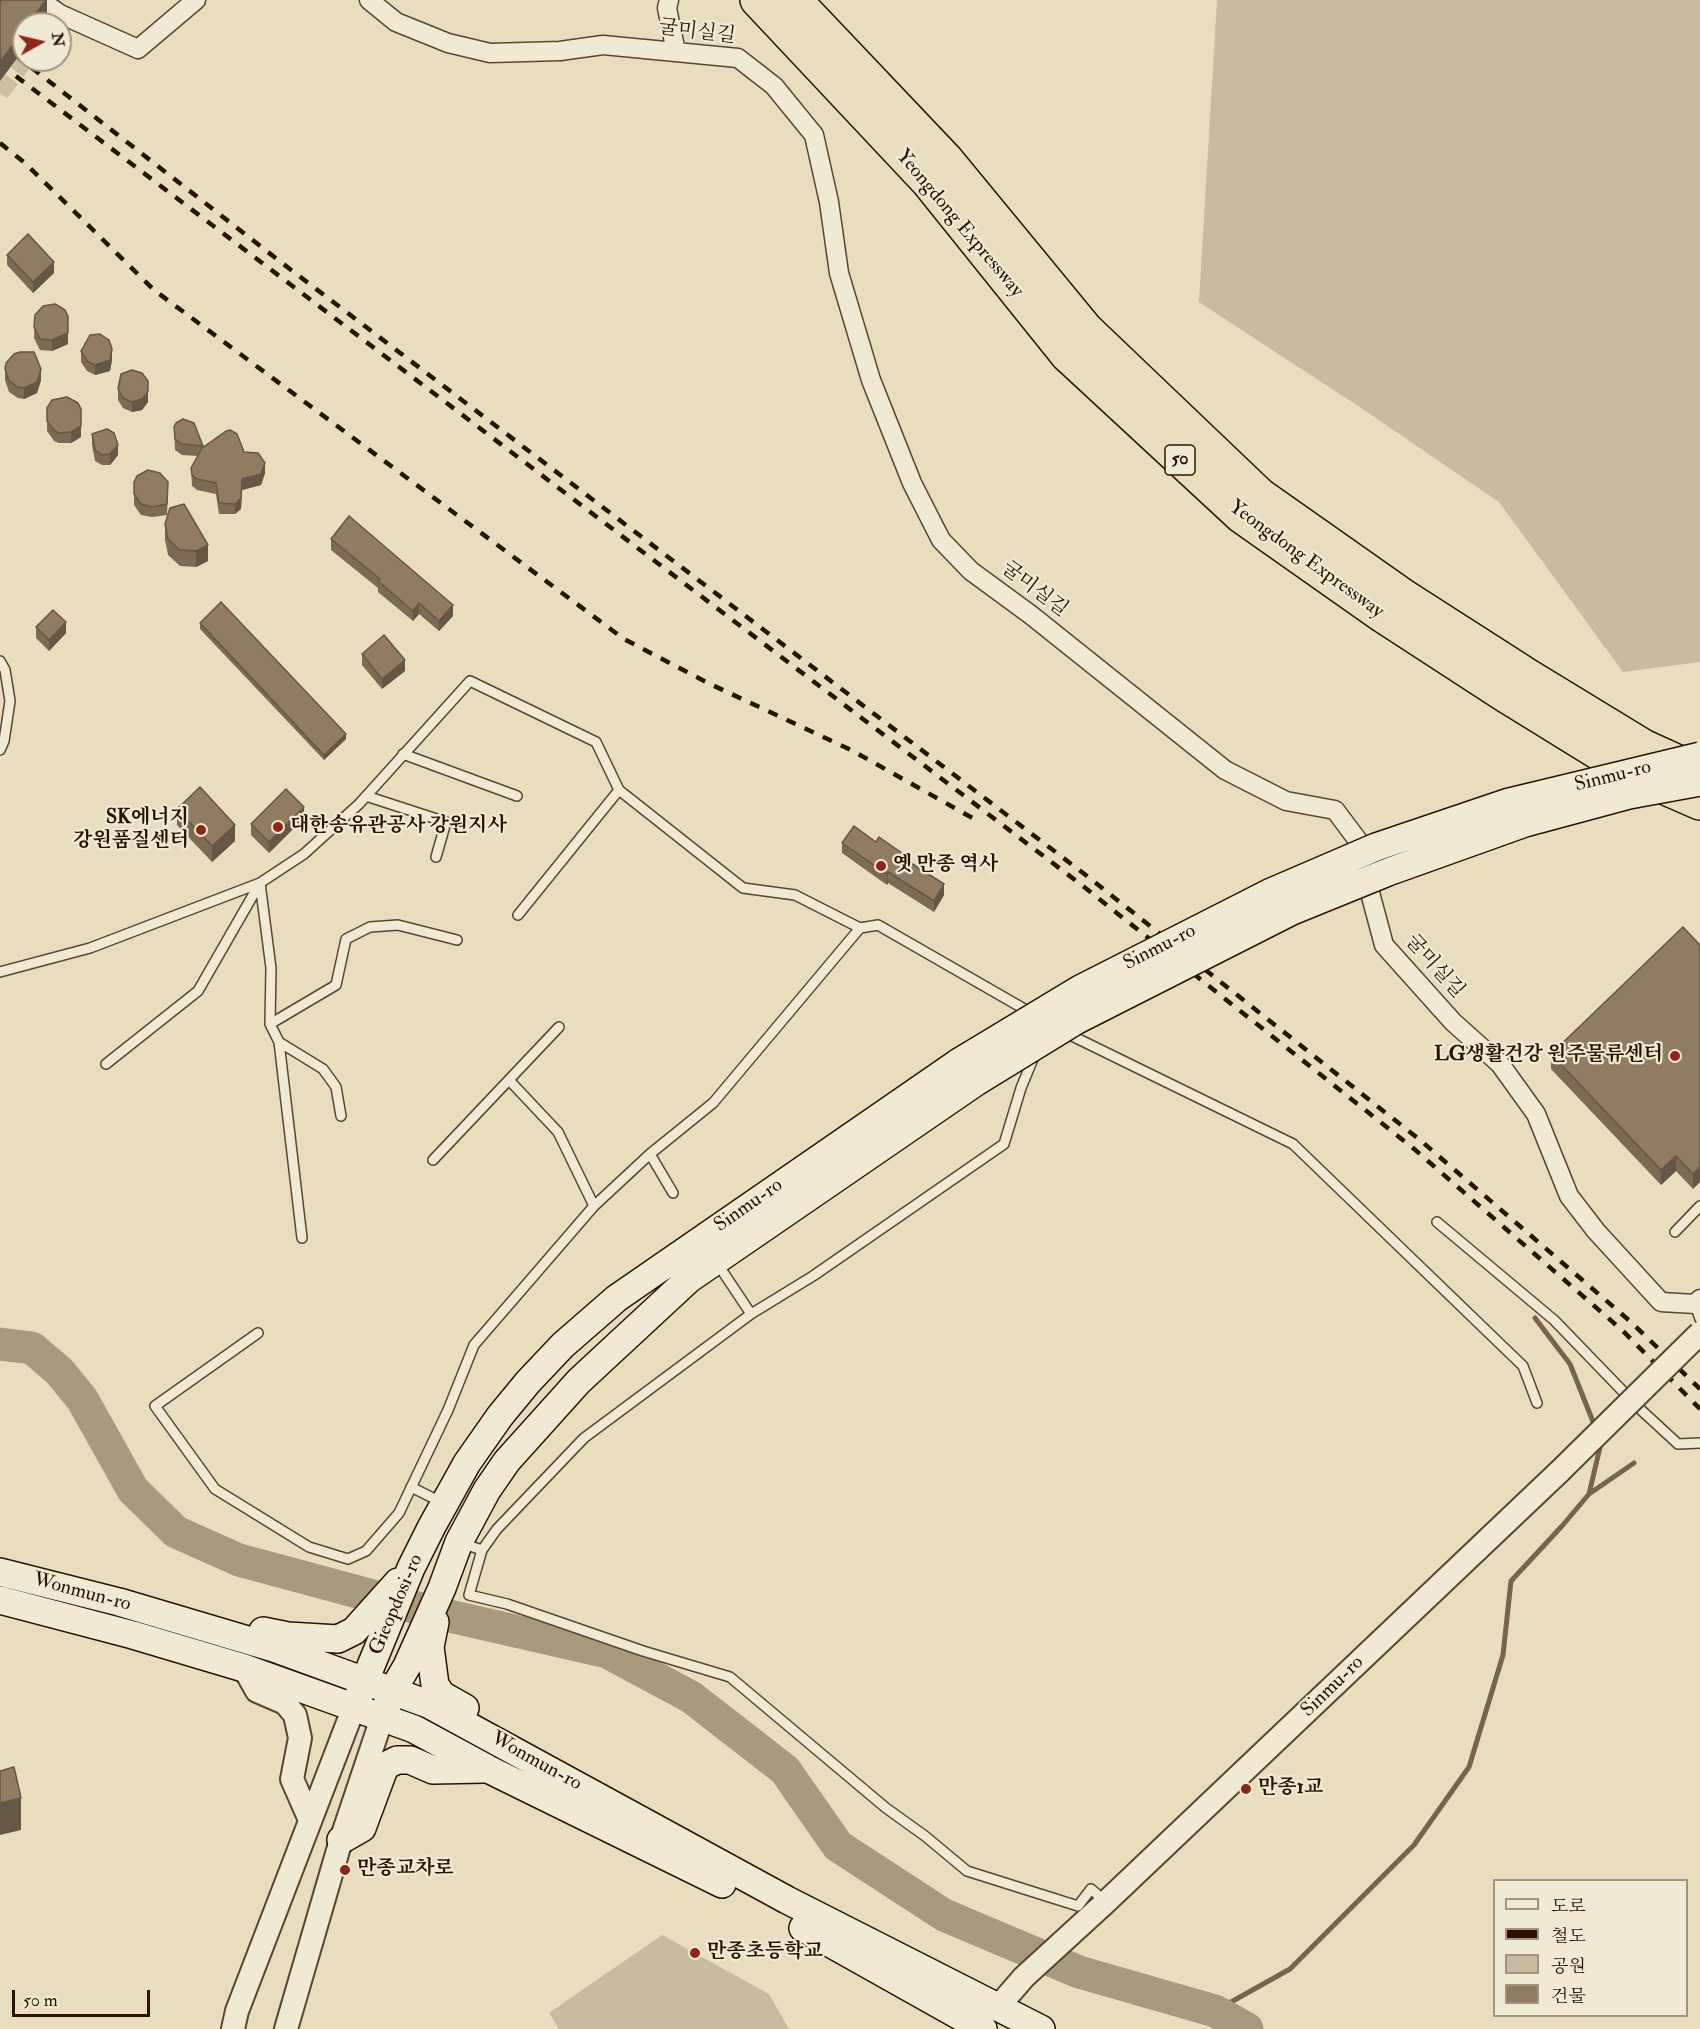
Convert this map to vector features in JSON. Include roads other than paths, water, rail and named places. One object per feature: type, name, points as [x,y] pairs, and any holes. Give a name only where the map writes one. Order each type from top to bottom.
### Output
[{"type":"highway","name":"Yeongdong Expressway","points":[[757,0],[928,182],[1067,356],[1241,516],[1383,616],[1503,694],[1631,773],[1700,803]]},
{"type":"highway","name":"Yeongdong Expressway","points":[[795,0],[946,159],[1086,329],[1260,495],[1405,597],[1522,672],[1645,747],[1700,772]]},
{"type":"main road","name":"Sinmu-ro","points":[[682,1268],[968,1072],[1080,989],[1269,893],[1376,847],[1509,802],[1700,756]]},
{"type":"main road","name":"Sinmu-ro","points":[[968,1072],[1077,1020],[1219,947],[1314,902],[1388,872],[1525,823],[1629,795],[1700,782]]},
{"type":"main road","name":"Gieopdosi-ro","points":[[354,1707],[411,1568],[468,1463],[500,1416],[563,1345],[603,1310],[682,1268]]},
{"type":"main road","name":"Gieopdosi-ro","points":[[382,1718],[442,1588],[470,1546],[487,1490],[530,1433],[682,1268]]},
{"type":"main road","points":[[167,1616],[181,1613],[288,1636],[338,1639],[354,1632],[411,1568]]},
{"type":"main road","name":"Wonmun-ro","points":[[0,1572],[167,1616],[274,1648],[370,1669],[393,1690],[428,1704],[787,1900],[989,2022]]},
{"type":"main road","points":[[442,1588],[430,1647],[435,1685],[442,1695],[634,1803],[651,1826]]},
{"type":"main road","name":"Wonmun-ro","points":[[0,1600],[133,1635],[244,1668],[414,1729],[488,1770],[743,1895],[989,2022],[1041,2029]]},
{"type":"main road","points":[[341,1840],[362,1828],[385,1766],[397,1760],[410,1760],[433,1770],[488,1770]]},
{"type":"street","points":[[40,0],[64,7],[138,49],[196,0]]},
{"type":"street","name":"굴미실길","points":[[369,0],[396,22],[448,43],[490,53],[560,51],[603,45],[738,58],[774,86],[814,135],[829,202],[839,273],[872,380],[912,483],[941,540],[971,571],[1031,615],[1225,770],[1286,801],[1335,810],[1359,842],[1384,945],[1453,1022],[1500,1064],[1536,1114],[1569,1196],[1596,1232],[1661,1302],[1698,1308]]},
{"type":"street","points":[[669,0],[667,8],[676,52]]},
{"type":"street","name":"Sinmu-ro","points":[[989,2022],[1024,1977],[1560,1471],[1700,1333]]},
{"type":"street","points":[[244,1668],[257,1691],[285,1703],[295,1715],[300,1738],[292,1779],[310,1820]]},
{"type":"street","name":"Gieopdosi-ro","points":[[233,2029],[237,2011],[354,1707]]},
{"type":"street","name":"Gieopdosi-ro","points":[[286,2029],[341,1840],[382,1718]]},
{"type":"lane","points":[[0,661],[10,701],[4,741],[0,750]]},
{"type":"lane","points":[[0,972],[90,948],[260,883],[304,854],[366,796],[470,681],[596,742],[619,790],[742,888],[795,895],[860,928],[878,925],[1077,1039],[1293,1144],[1523,1366],[1537,1403]]},
{"type":"lane","points":[[403,754],[517,796]]},
{"type":"lane","points":[[518,915],[619,790]]},
{"type":"lane","points":[[366,796],[446,822],[436,857]]},
{"type":"lane","points":[[260,883],[271,968],[270,1024],[279,1042],[302,1238]]},
{"type":"lane","points":[[106,1064],[198,991],[260,883]]},
{"type":"lane","points":[[270,1024],[336,985],[346,939],[370,927],[398,925],[457,940]]},
{"type":"lane","points":[[258,1333],[155,1406],[215,1489],[309,1547],[348,1559],[366,1551],[399,1512],[448,1410],[474,1345],[594,1206],[650,1154],[713,1103],[860,928]]},
{"type":"lane","points":[[1048,1023],[1022,1088],[1004,1144],[813,1276],[751,1314],[584,1438],[497,1529],[470,1546],[469,1595],[507,1604],[643,1651],[730,1677],[877,1801],[925,1836],[967,1871],[1078,1906],[1091,1889],[1106,1902]]},
{"type":"lane","points":[[433,1160],[559,1026]]},
{"type":"lane","points":[[279,1042],[323,1069],[336,1087],[341,1116]]},
{"type":"lane","points":[[509,1080],[558,1132],[594,1206]]},
{"type":"lane","points":[[650,1154],[673,1193]]},
{"type":"lane","points":[[1675,1232],[1700,1206]]},
{"type":"lane","points":[[1437,1222],[1554,1320],[1640,1409],[1678,1444],[1700,1443]]},
{"type":"lane","points":[[723,1272],[751,1314]]},
{"type":"lane","points":[[411,1487],[445,1503]]},
{"type":"waterway","points":[[1535,1318],[1570,1364],[1596,1429]]},
{"type":"waterway","points":[[0,1344],[32,1348],[59,1371],[82,1399],[133,1490],[176,1532],[239,1560],[432,1612],[607,1652],[691,1697],[785,1770],[838,1846],[944,1915],[1079,1972],[1215,2011],[1247,2029]]},
{"type":"waterway","points":[[1215,2011],[1290,1969],[1414,1845],[1469,1767],[1503,1655],[1511,1581],[1589,1494],[1600,1440]]},
{"type":"waterway","points":[[1589,1494],[1634,1463]]},
{"type":"tunnel","points":[[0,93],[16,72]]},
{"type":"railway","points":[[0,43],[282,263],[1087,876],[1420,1140],[1631,1322],[1700,1389]]},
{"type":"railway","points":[[0,64],[1079,883],[1413,1148],[1623,1331],[1700,1409]]},
{"type":"railway","points":[[0,143],[25,163],[154,290],[624,639],[708,683],[853,751],[976,820]]},
{"type":"place","name":"대한송유관공사 강원지사","points":[[278,827]]},
{"type":"place","name":"SK에너지 강원품질센터","points":[[201,830]]},
{"type":"place","name":"옛 만종 역사","points":[[881,866]]},
{"type":"place","name":"LG생활건강 원주물류센터","points":[[1675,1056]]},
{"type":"place","name":"만종1교","points":[[1246,1789]]},
{"type":"place","name":"만종교차로","points":[[345,1870]]},
{"type":"place","name":"만종초등학교","points":[[695,1953]]}]
